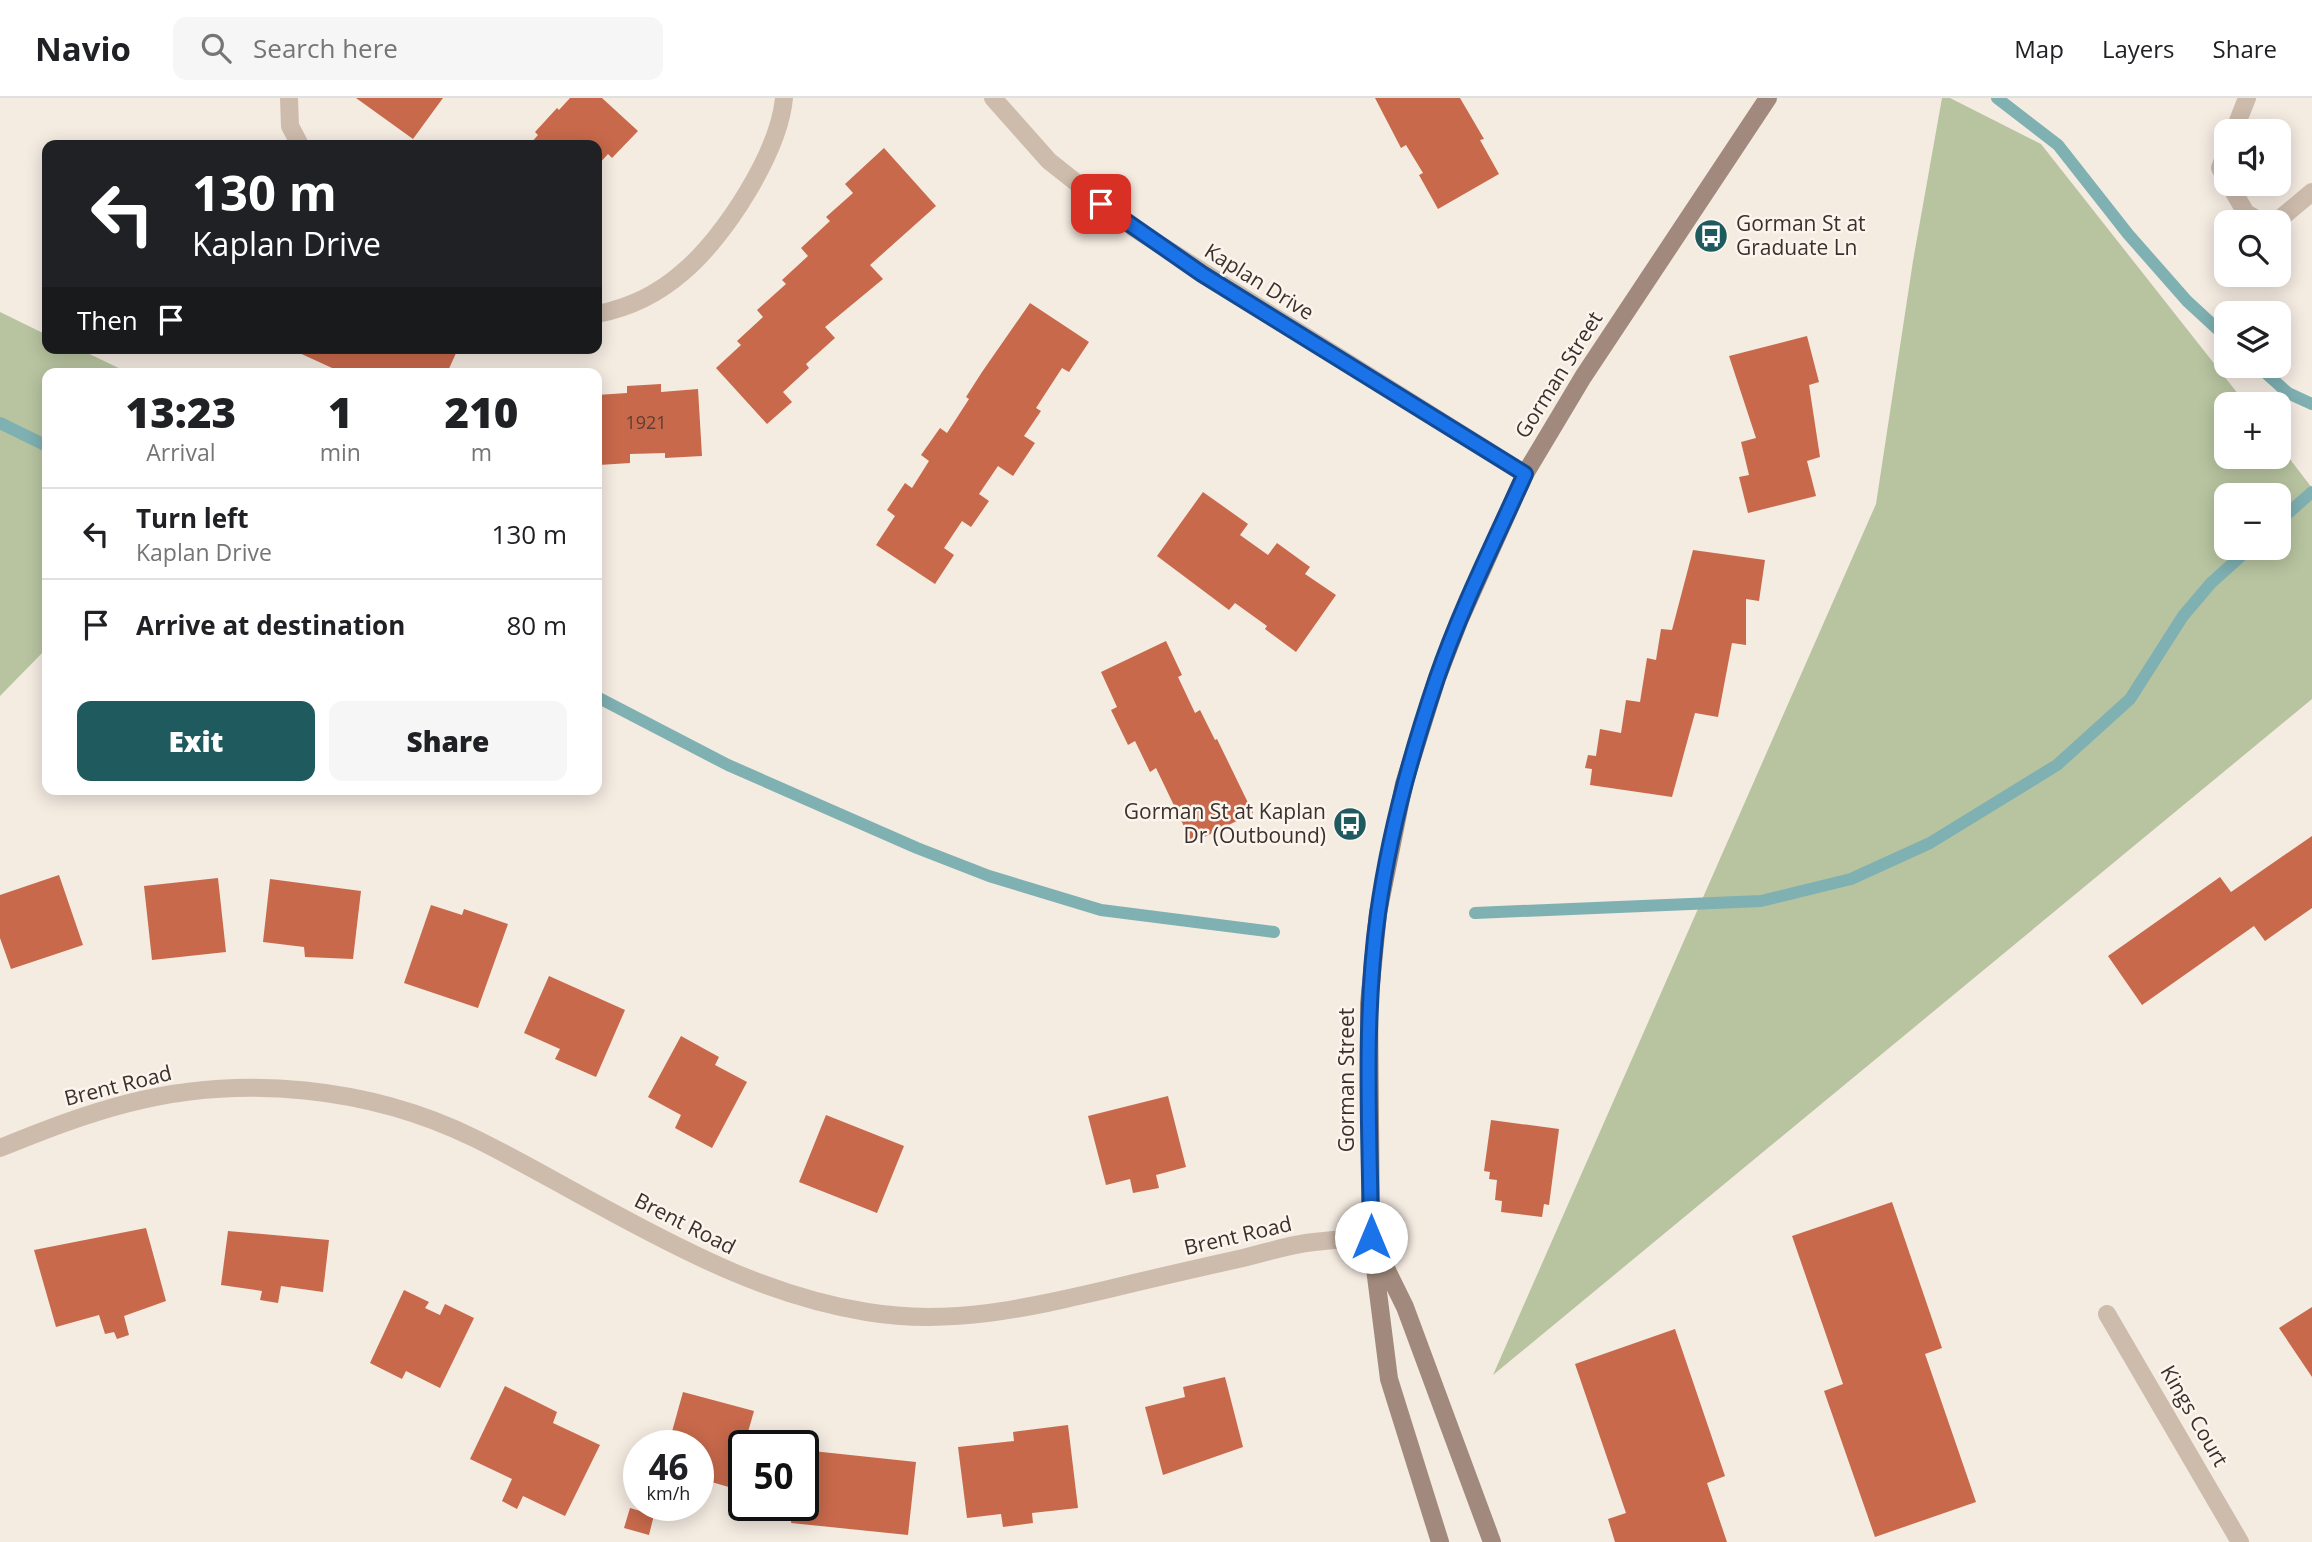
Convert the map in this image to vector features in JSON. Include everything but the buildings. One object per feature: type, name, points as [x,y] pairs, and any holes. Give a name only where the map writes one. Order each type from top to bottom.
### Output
[{"type":"main road","name":"Gorman Street","points":[[1440,1542],[1389,1379],[1371,1237],[1369,1004],[1378,913],[1404,784],[1437,678],[1460,619],[1525,474],[1560,413],[1769,98]]},
{"type":"main road","name":"Gorman Street","points":[[1371,1237],[1405,1307],[1492,1542]]},
{"type":"street","points":[[289,98],[290,126],[297,140]]},
{"type":"street","points":[[602,313],[634,304],[682,273],[702,254],[740,204],[764,161],[782,121],[784,98]]},
{"type":"street","name":"Kaplan Drive","points":[[993,98],[1049,161],[1135,229],[1525,474]]},
{"type":"street","points":[[2239,119],[2247,98]]},
{"type":"street","points":[[2290,210],[2312,192]]},
{"type":"street","name":"Brent Road","points":[[0,1148],[56,1125],[132,1102],[188,1093],[247,1087],[290,1088],[348,1096],[416,1114],[472,1137],[693,1256],[760,1285],[811,1301],[923,1319],[979,1316],[1028,1308],[1304,1243],[1371,1237]]},
{"type":"street","name":"Kings Court","points":[[2107,1314],[2240,1542]]},
{"type":"green space","points":[[1942,98],[1950,98],[2041,144],[2214,363],[2214,378],[2226,378],[2237,392],[2214,392],[2214,469],[2291,469],[2291,461],[2312,488],[2312,699],[1493,1375],[1876,504],[1913,261]]},
{"type":"green space","points":[[0,312],[42,333],[42,354],[89,354],[119,368],[42,368],[42,653],[0,696]]},
{"type":"waterway","points":[[1997,98],[2058,145],[2128,234],[2187,301],[2214,326]]},
{"type":"waterway","points":[[2271,378],[2288,393],[2312,404]]},
{"type":"waterway","points":[[0,423],[42,444]]},
{"type":"waterway","points":[[2291,511],[2312,492]]},
{"type":"waterway","points":[[1475,913],[1761,901],[1851,879],[1930,843],[2057,765],[2130,699],[2183,616],[2211,583],[2237,560]]},
{"type":"waterway","points":[[602,700],[728,765],[917,848],[989,876],[1101,910],[1274,932]]},
{"type":"place","name":"Gorman St at Graduate Ln","points":[[1711,236]]},
{"type":"place","name":"Gorman St at Kaplan Dr (Outbound)","points":[[1350,824]]},
{"type":"route","points":[[1101,204],[1202,274],[1525,474],[1460,619],[1437,678],[1404,784],[1378,913],[1369,1004],[1371,1237]]}]
